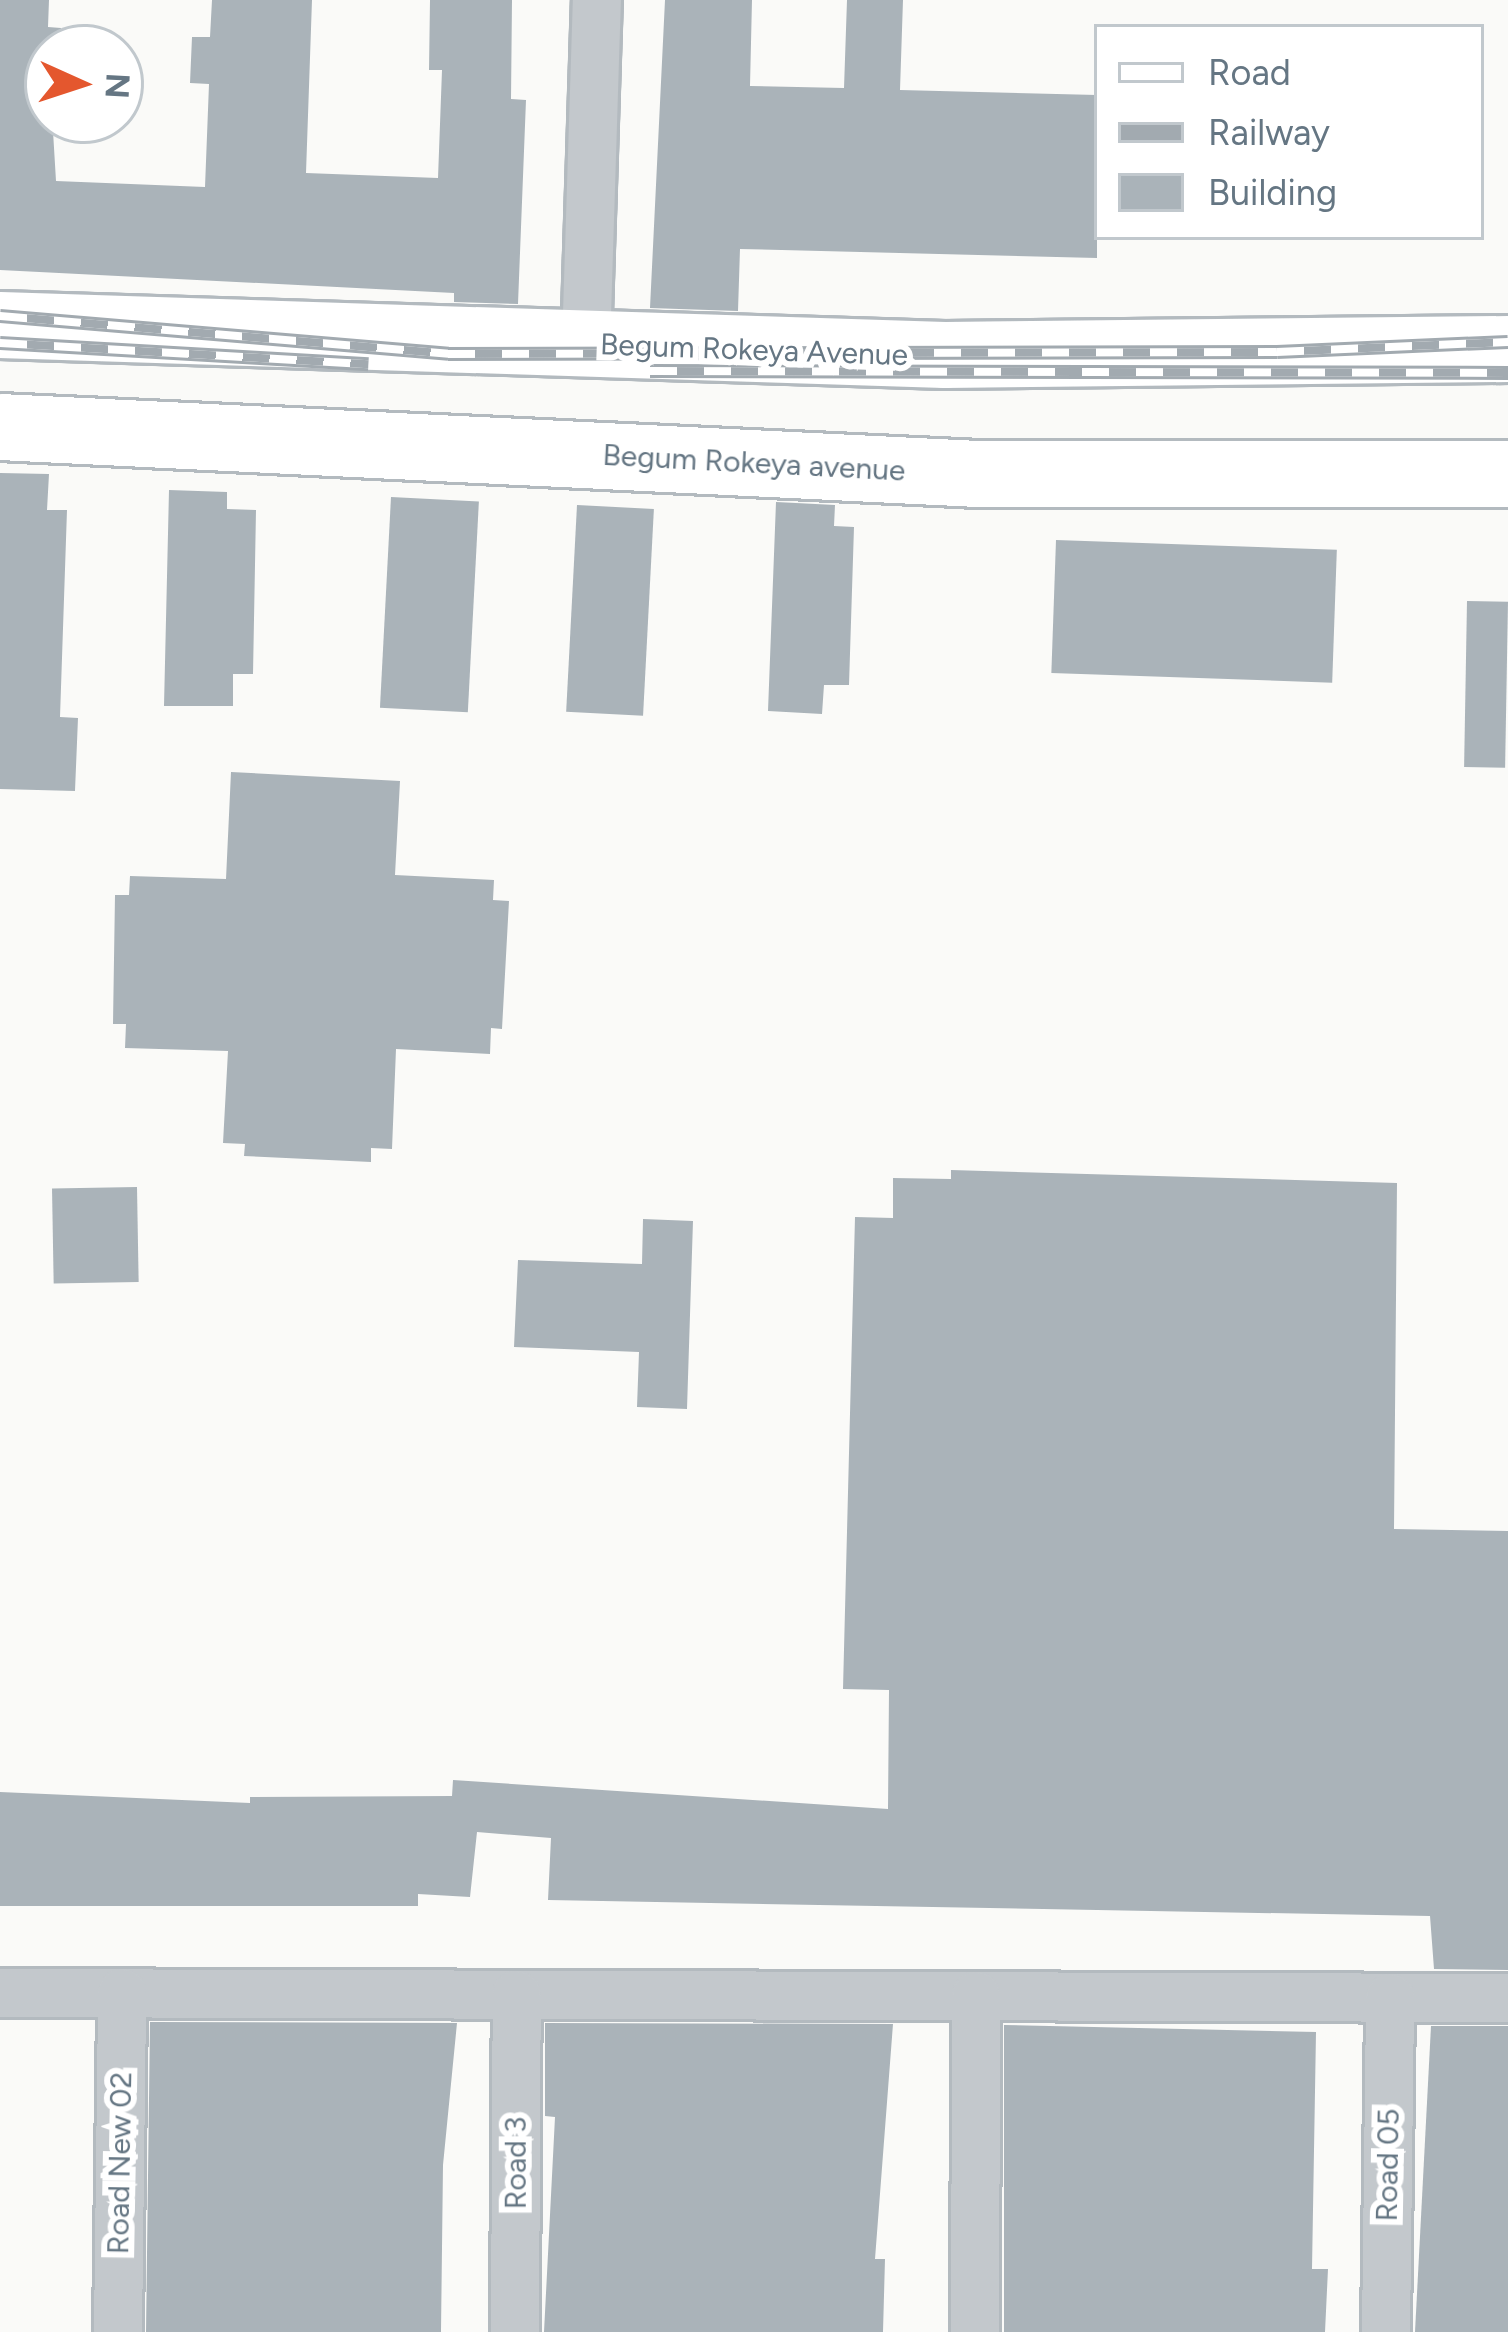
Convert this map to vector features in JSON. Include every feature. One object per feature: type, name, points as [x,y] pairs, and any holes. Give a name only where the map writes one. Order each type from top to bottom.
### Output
[{"type":"main road","name":"Begum Rokeya Avenue","points":[[0,325],[945,356],[1508,349]]},
{"type":"main road","name":"Begum Rokeya avenue","points":[[0,427],[980,474],[1508,474]]},
{"type":"street","points":[[586,346],[597,0]]},
{"type":"street","points":[[0,1993],[1508,1998]]},
{"type":"street","name":"Road New 02","points":[[118,2332],[122,1993]]},
{"type":"street","name":"Road 3","points":[[515,2332],[517,1995]]},
{"type":"street","points":[[975,2332],[976,1996]]},
{"type":"street","name":"Road 05","points":[[1386,2332],[1390,1998]]},
{"type":"building","points":[[0,0],[49,0],[48,24],[24,24],[24,144],[54,144],[56,181],[205,187],[209,84],[190,83],[192,37],[210,37],[212,0],[312,0],[306,173],[438,178],[442,70],[429,70],[430,0],[512,0],[511,99],[526,100],[518,304],[454,302],[454,293],[0,270]]},
{"type":"building","points":[[665,0],[752,0],[750,86],[844,88],[847,0],[903,0],[900,90],[1094,95],[1097,258],[740,249],[738,311],[650,308]]},
{"type":"building","points":[[0,473],[49,474],[47,510],[67,510],[60,717],[78,718],[75,791],[0,789]]},
{"type":"building","points":[[169,490],[227,492],[227,509],[256,510],[253,674],[233,674],[233,706],[164,706]]},
{"type":"building","points":[[391,497],[479,502],[468,712],[380,708]]},
{"type":"building","points":[[776,502],[835,505],[834,526],[854,527],[849,685],[824,685],[822,714],[768,711]]},
{"type":"building","points":[[577,505],[654,509],[643,716],[566,712]]},
{"type":"building","points":[[1056,540],[1337,550],[1332,683],[1051,673]]},
{"type":"building","points":[[1467,601],[1508,602],[1505,768],[1464,767]]},
{"type":"building","points":[[231,772],[400,781],[395,875],[494,880],[493,900],[509,901],[502,1029],[491,1028],[490,1054],[396,1049],[392,1149],[371,1148],[371,1162],[244,1156],[245,1144],[223,1143],[228,1051],[125,1048],[126,1024],[113,1024],[115,895],[129,895],[130,876],[226,879]]},
{"type":"building","points":[[951,1170],[1397,1183],[1394,1529],[1508,1531],[1508,1970],[1434,1969],[1430,1916],[548,1900],[551,1838],[477,1832],[470,1897],[418,1894],[418,1906],[0,1906],[0,1792],[250,1803],[250,1797],[452,1796],[453,1780],[888,1809],[889,1690],[843,1689],[855,1217],[893,1218],[893,1178],[951,1179]]},
{"type":"building","points":[[137,1187],[139,1282],[54,1283],[52,1188]]},
{"type":"building","points":[[643,1219],[693,1221],[687,1409],[637,1407],[639,1352],[514,1347],[518,1260],[642,1264]]},
{"type":"building","points":[[150,2022],[457,2023],[443,2165],[441,2332],[146,2332]]},
{"type":"building","points":[[545,2023],[893,2024],[875,2259],[885,2259],[883,2332],[544,2332],[555,2117],[545,2116]]},
{"type":"building","points":[[1004,2025],[1316,2032],[1312,2269],[1328,2269],[1325,2332],[1004,2332]]},
{"type":"building","points":[[1431,2026],[1508,2026],[1508,2332],[1415,2332]]},
{"type":"railway","points":[[0,316],[448,354],[1277,352],[1508,342]]},
{"type":"railway","points":[[0,343],[368,364]]},
{"type":"railway","points":[[650,371],[1508,373]]}]
